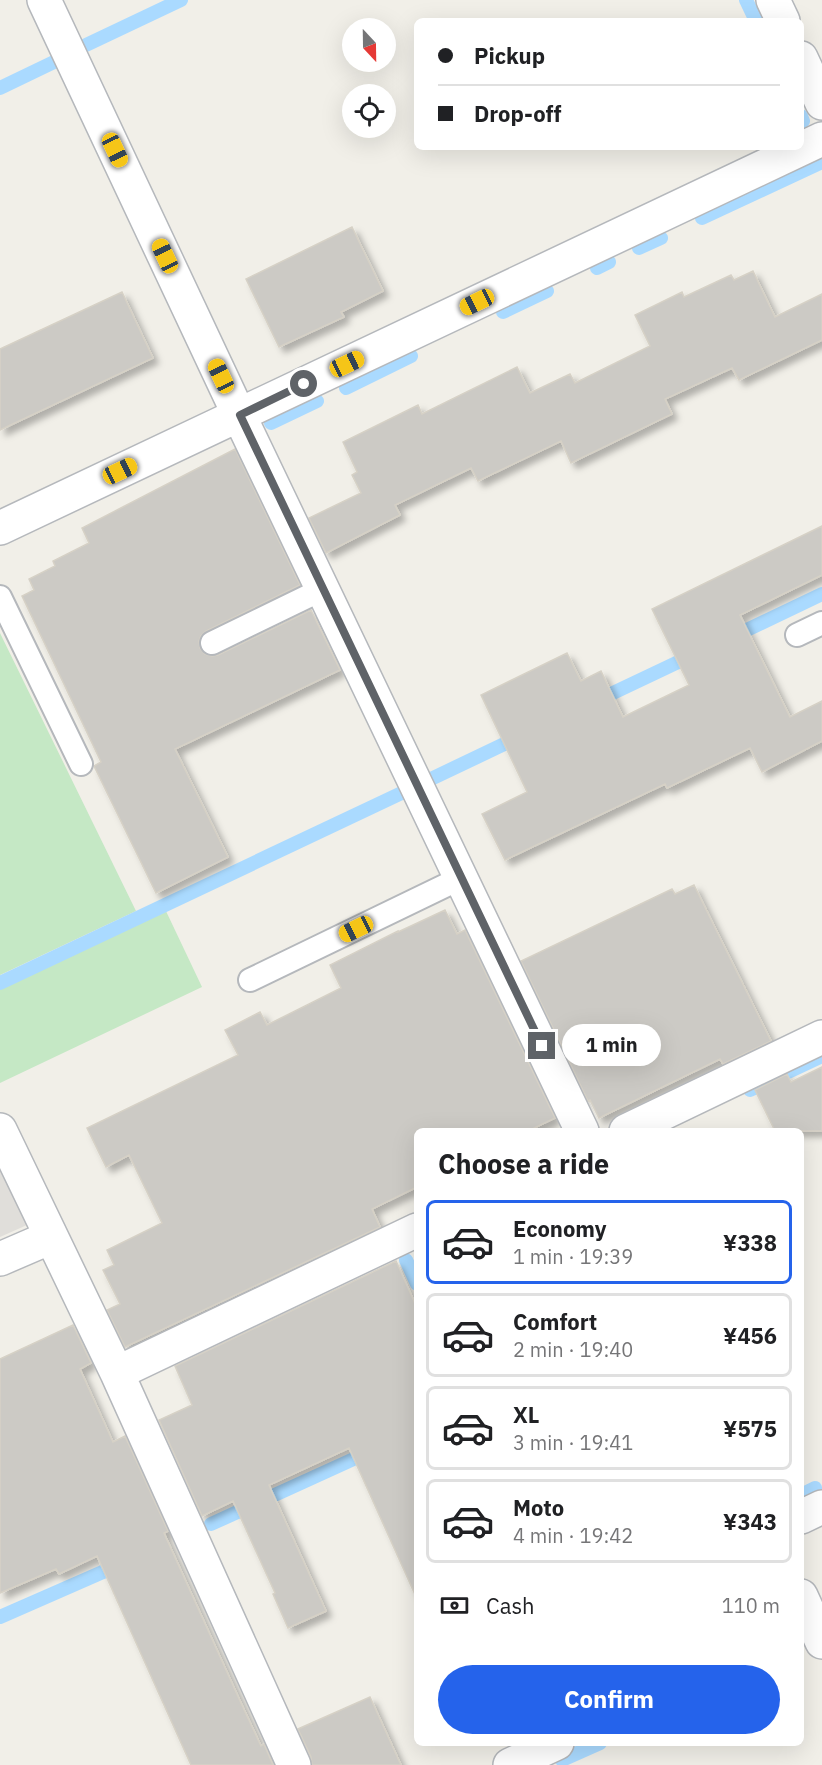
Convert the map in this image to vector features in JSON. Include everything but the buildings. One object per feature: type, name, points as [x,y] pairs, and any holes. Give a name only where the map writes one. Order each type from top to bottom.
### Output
[{"type":"street","points":[[44,0],[581,1128]]},
{"type":"street","points":[[773,0],[782,18]]},
{"type":"street","points":[[804,64],[822,103]]},
{"type":"street","points":[[804,148],[822,139]]},
{"type":"street","points":[[0,528],[799,150]]},
{"type":"street","points":[[632,1128],[822,1037]]},
{"type":"street","points":[[0,1130],[117,1373],[294,1765]]},
{"type":"street","points":[[117,1373],[414,1231]]},
{"type":"street","points":[[0,1259],[51,1237]]},
{"type":"street","points":[[804,1516],[822,1507]]},
{"type":"street","points":[[510,1765],[551,1746]]},
{"type":"lane","points":[[212,643],[323,589]]},
{"type":"lane","points":[[0,597],[81,764]]},
{"type":"lane","points":[[797,634],[822,623]]},
{"type":"lane","points":[[250,981],[461,878]]},
{"type":"shaded area","points":[[0,1166],[27,1225],[0,1237]]},
{"type":"green space","points":[[0,633],[136,911],[0,975]]},
{"type":"green space","points":[[165,909],[202,987],[0,1083],[0,987]]},
{"type":"waterway","points":[[86,45],[181,0]]},
{"type":"waterway","points":[[746,0],[755,18]]},
{"type":"waterway","points":[[0,88],[54,62]]},
{"type":"waterway","points":[[702,218],[822,162]]},
{"type":"waterway","points":[[639,248],[661,238]]},
{"type":"waterway","points":[[597,268],[609,262]]},
{"type":"waterway","points":[[503,312],[547,291]]},
{"type":"waterway","points":[[346,388],[411,356]]},
{"type":"waterway","points":[[271,423],[317,401]]},
{"type":"waterway","points":[[732,637],[822,594]]},
{"type":"waterway","points":[[596,701],[693,655]]},
{"type":"waterway","points":[[433,778],[519,737]]},
{"type":"waterway","points":[[0,983],[408,790]]},
{"type":"waterway","points":[[750,1090],[822,1056]]},
{"type":"waterway","points":[[406,1260],[414,1277]]},
{"type":"waterway","points":[[211,1524],[369,1452]]},
{"type":"waterway","points":[[804,1494],[815,1488]]},
{"type":"waterway","points":[[0,1617],[121,1564]]},
{"type":"waterway","points":[[562,1760],[593,1746]]},
{"type":"route","points":[[304,384],[240,415],[542,1046]]}]
